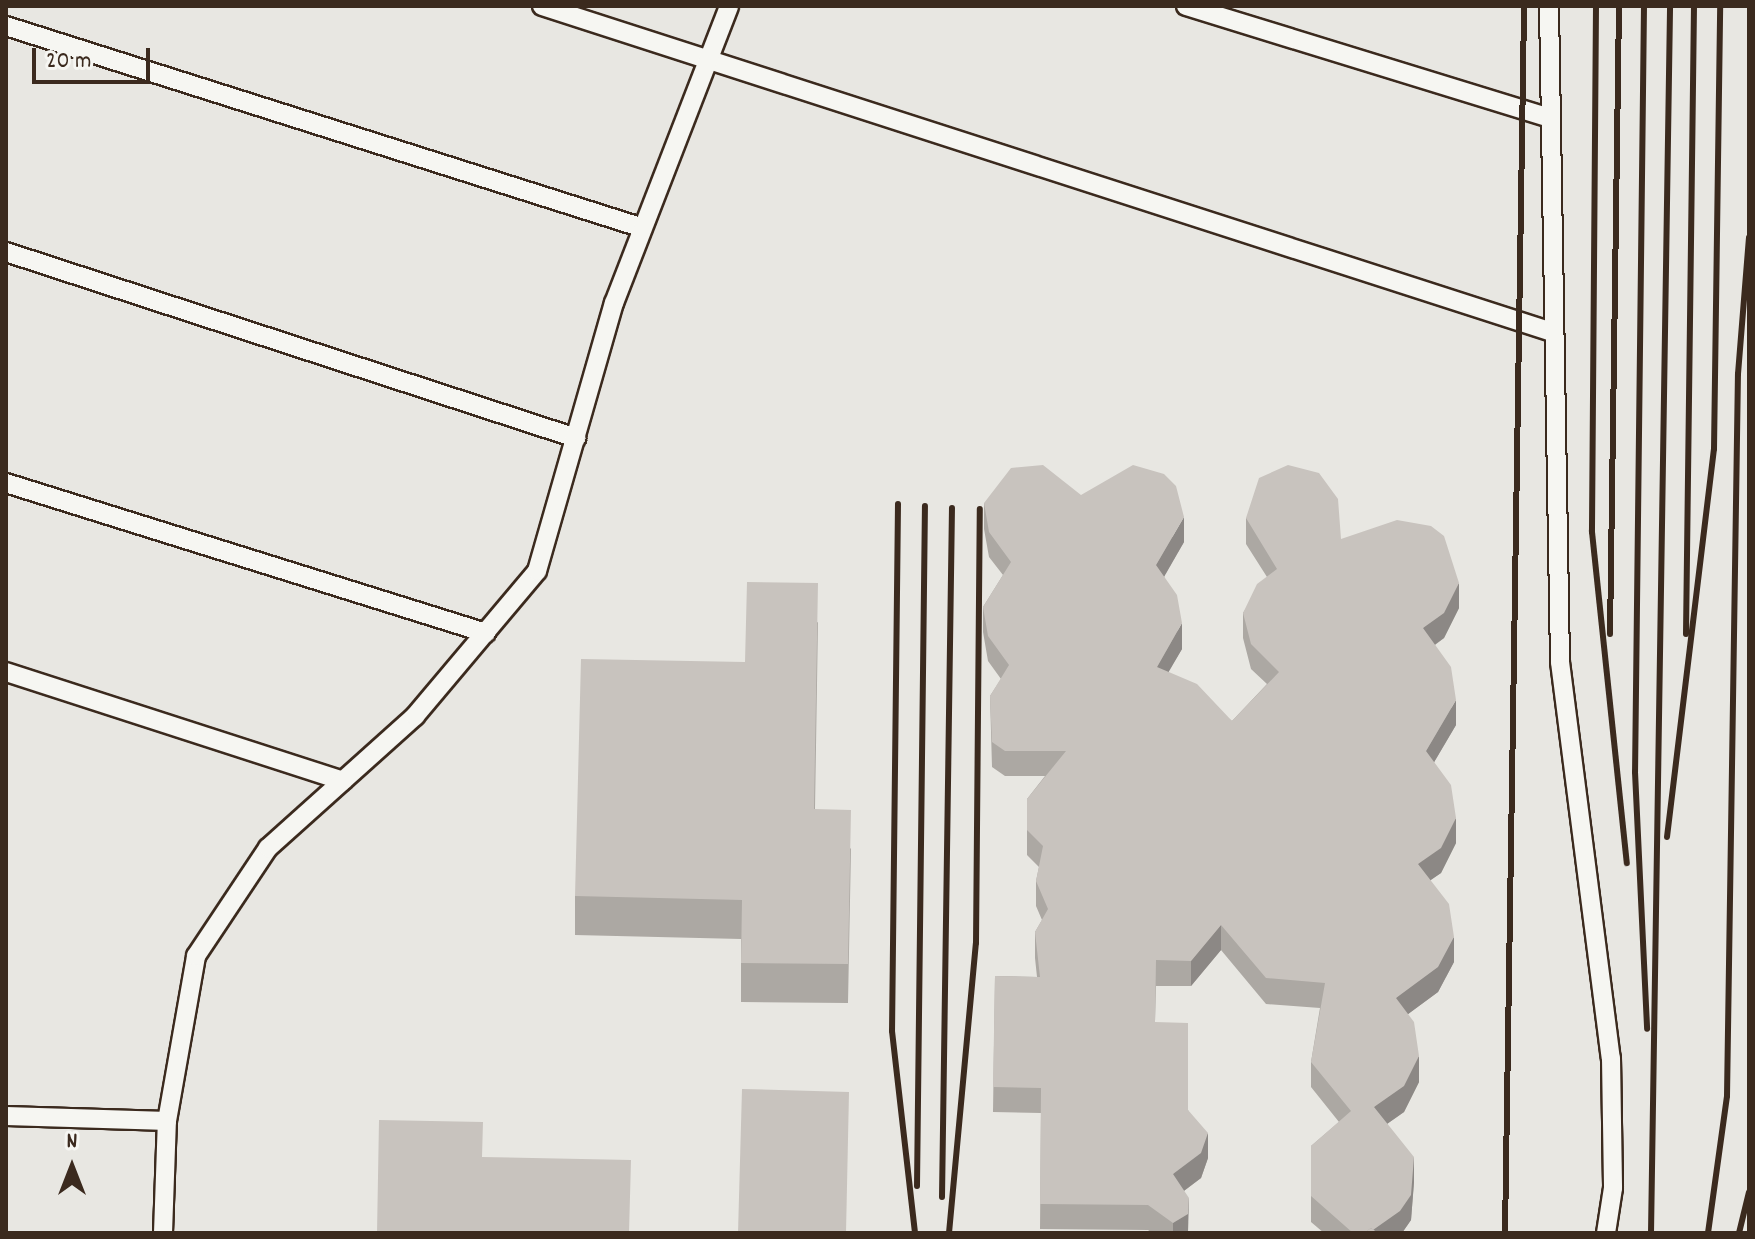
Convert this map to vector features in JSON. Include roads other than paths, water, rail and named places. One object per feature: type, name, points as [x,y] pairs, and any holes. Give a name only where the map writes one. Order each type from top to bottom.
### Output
[{"type":"lane","points":[[542,6],[1549,331]]},
{"type":"lane","points":[[163,1233],[167,1121],[196,956],[268,848],[415,716],[537,571],[643,228],[729,6]]},
{"type":"lane","points":[[1186,6],[1547,117]]},
{"type":"lane","points":[[1549,6],[1549,331],[1560,662],[1611,1058],[1613,1188],[1606,1233]]},
{"type":"lane","points":[[6,26],[643,228]]},
{"type":"lane","points":[[6,252],[576,438]]},
{"type":"lane","points":[[6,483],[486,633]]},
{"type":"lane","points":[[6,672],[343,781]]},
{"type":"lane","points":[[6,1116],[167,1121]]},
{"type":"railway","points":[[1505,1233],[1524,6]]},
{"type":"railway","points":[[1596,6],[1592,532],[1627,863]]},
{"type":"railway","points":[[1610,634],[1619,6]]},
{"type":"railway","points":[[1644,6],[1635,772],[1647,1029]]},
{"type":"railway","points":[[1651,1233],[1670,6]]},
{"type":"railway","points":[[1686,634],[1694,6]]},
{"type":"railway","points":[[1667,837],[1714,449],[1720,6]]},
{"type":"railway","points":[[1708,1233],[1727,1096],[1738,374],[1749,237]]},
{"type":"railway","points":[[898,504],[892,1031],[915,1233]]},
{"type":"railway","points":[[917,1186],[925,506]]},
{"type":"railway","points":[[942,1197],[952,508]]},
{"type":"railway","points":[[949,1233],[976,943],[980,509]]},
{"type":"railway","points":[[1739,1233],[1749,1192]]}]
